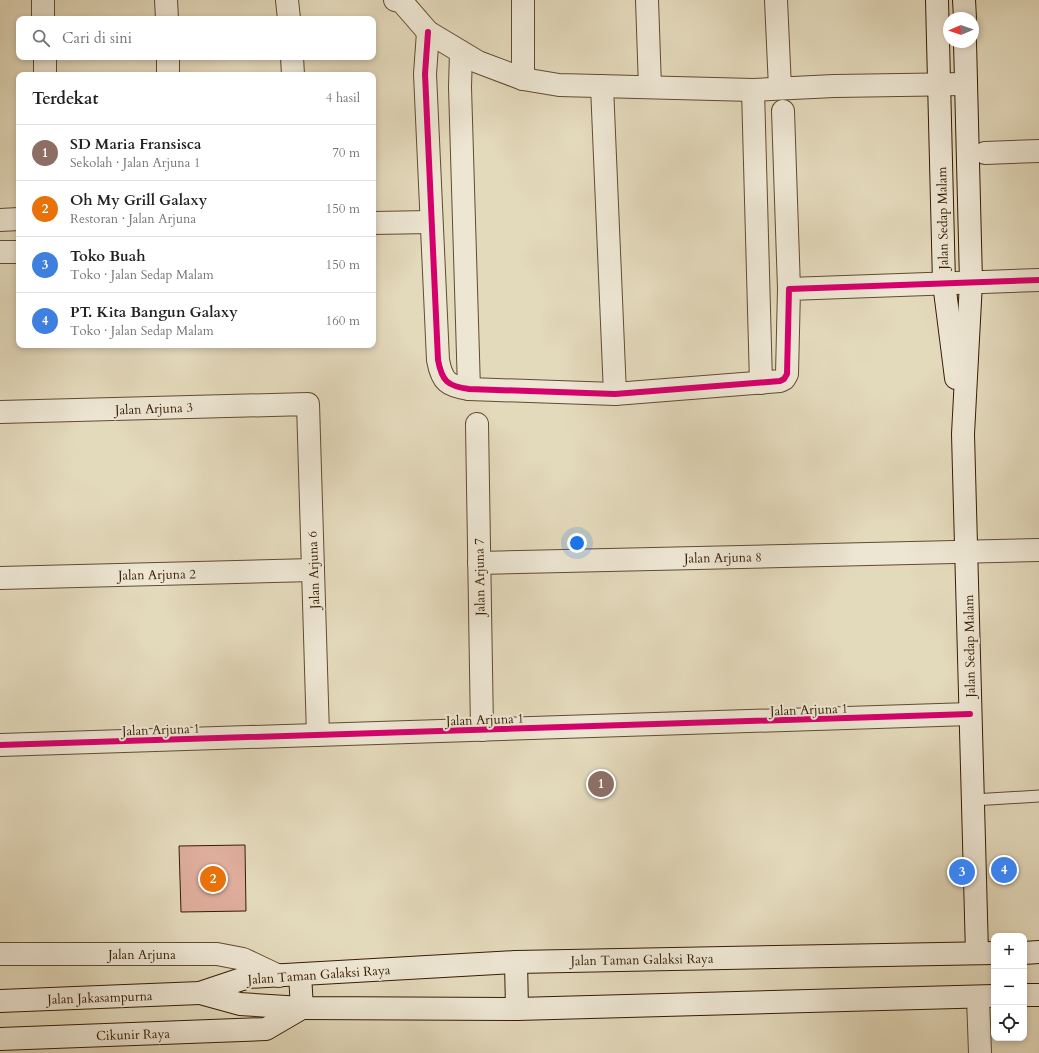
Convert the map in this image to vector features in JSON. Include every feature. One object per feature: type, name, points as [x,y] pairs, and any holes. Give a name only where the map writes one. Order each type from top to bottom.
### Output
[{"type":"street","points":[[43,0],[44,16]]},
{"type":"street","points":[[166,0],[167,16]]},
{"type":"street","points":[[287,0],[289,16]]},
{"type":"street","points":[[523,0],[523,79]]},
{"type":"street","points":[[647,0],[650,87]]},
{"type":"street","points":[[776,0],[780,88]]},
{"type":"street","name":"Jalan Sedap Malam","points":[[938,0],[944,283],[963,434]]},
{"type":"street","points":[[964,0],[965,12]]},
{"type":"street","points":[[400,1],[428,32],[478,62],[523,79],[559,85],[753,90],[780,88],[966,84]]},
{"type":"street","points":[[428,32],[425,74],[439,368],[449,384],[469,389],[615,394],[780,381],[787,374],[789,289],[783,111]]},
{"type":"street","name":"Jalan Sedap Malam","points":[[965,48],[971,282],[963,434],[973,800],[986,953]]},
{"type":"street","points":[[461,52],[460,87],[469,389]]},
{"type":"street","points":[[45,60],[45,72]]},
{"type":"street","points":[[168,60],[168,72]]},
{"type":"street","points":[[292,60],[293,72]]},
{"type":"street","points":[[602,86],[615,394]]},
{"type":"street","points":[[753,90],[761,383]]},
{"type":"street","points":[[986,153],[1039,151]]},
{"type":"street","points":[[0,220],[16,219]]},
{"type":"street","points":[[376,223],[431,222]]},
{"type":"street","points":[[0,252],[16,252]]},
{"type":"street","points":[[789,289],[1039,280]]},
{"type":"street","name":"Jalan Arjuna 3","points":[[0,412],[308,404]]},
{"type":"street","name":"Jalan Arjuna 6","points":[[308,404],[318,735]]},
{"type":"street","name":"Jalan Arjuna 7","points":[[477,424],[482,730]]},
{"type":"street","name":"Jalan Arjuna 8","points":[[479,563],[1039,550]]},
{"type":"street","name":"Jalan Arjuna 2","points":[[0,578],[313,570]]},
{"type":"street","name":"Jalan Arjuna 1","points":[[0,745],[970,714]]},
{"type":"street","points":[[1027,953],[1039,952]]},
{"type":"street","name":"Jalan Taman Galaksi Raya","points":[[200,993],[248,977],[516,962],[986,953]]},
{"type":"street","name":"Jalan Arjuna","points":[[0,954],[217,954],[243,959],[290,975]]},
{"type":"street","points":[[516,962],[517,1009]]},
{"type":"street","points":[[290,975],[302,1008]]},
{"type":"street","name":"Jalan Taman Galaksi Raya","points":[[200,993],[240,1004],[302,1008],[517,1009],[986,996]]},
{"type":"street","name":"Jalan Jakasampurna","points":[[0,1001],[200,993]]},
{"type":"street","points":[[1027,996],[1039,995]]},
{"type":"street","points":[[980,1053],[986,996]]},
{"type":"street","name":"Cikunir Raya","points":[[0,1039],[266,1029],[302,1008]]},
{"type":"lane","points":[[973,800],[1039,796]]},
{"type":"building","points":[[245,845],[246,911],[181,912],[179,846]]},
{"type":"cycle path","points":[[428,32],[425,74],[438,360],[444,378],[451,384],[469,389],[615,394],[780,381],[784,379],[787,374],[789,289],[1039,280]]},
{"type":"cycle path","points":[[0,745],[970,714]]},
{"type":"place","name":"SD Maria Fransisca","points":[[601,784]]},
{"type":"place","name":"PT. Kita Bangun Galaxy","points":[[1004,870]]},
{"type":"place","name":"Toko Buah","points":[[962,872]]},
{"type":"place","name":"Oh My Grill Galaxy","points":[[213,879]]}]
